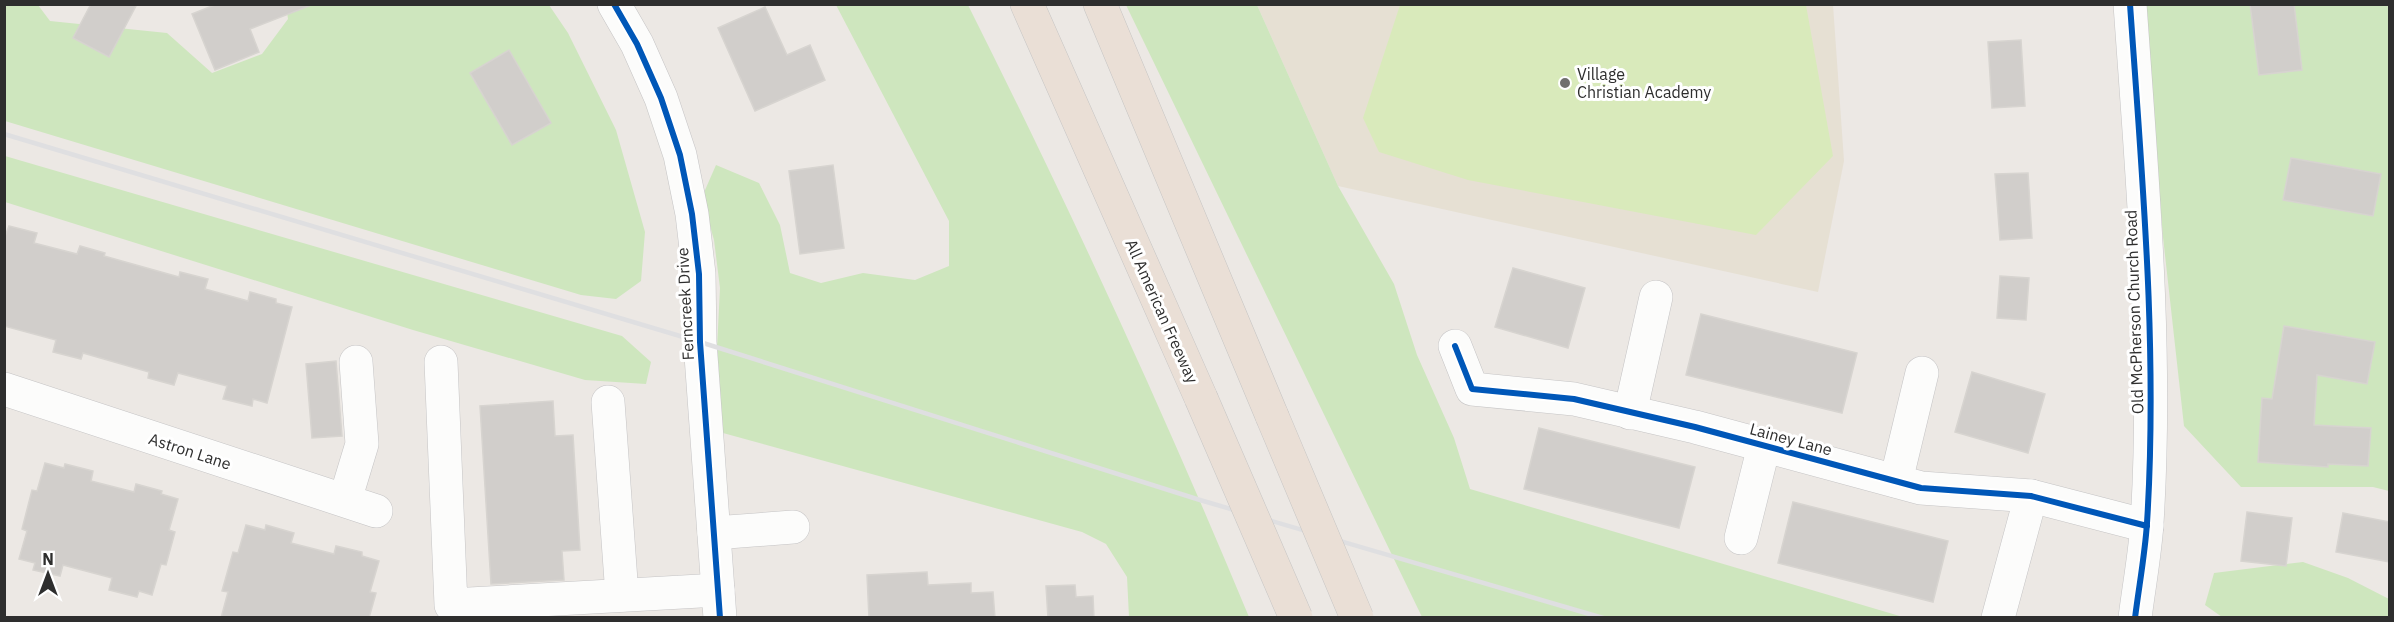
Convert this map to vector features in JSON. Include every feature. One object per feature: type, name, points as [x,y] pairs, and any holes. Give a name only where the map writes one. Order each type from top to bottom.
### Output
[{"type":"highway","name":"All American Freeway","points":[[1027,4],[1296,618]]},
{"type":"highway","points":[[1100,4],[1357,618]]},
{"type":"street","name":"Ferncreek Drive","points":[[614,4],[637,44],[661,98],[680,155],[692,214],[699,274],[700,342],[719,604]]},
{"type":"street","name":"Old McPherson Church Road","points":[[2130,4],[2144,206],[2152,433],[2147,526],[2135,618]]},
{"type":"street","points":[[1629,412],[1656,297]]},
{"type":"street","name":"Lainey Lane","points":[[1455,346],[1472,389],[1574,399],[1921,488],[2031,496],[2147,526]]},
{"type":"street","points":[[345,500],[362,444],[356,362]]},
{"type":"street","points":[[441,362],[451,605],[622,595],[719,604]]},
{"type":"street","points":[[1896,481],[1922,373]]},
{"type":"street","name":"Astron Lane","points":[[4,390],[376,511]]},
{"type":"street","points":[[608,402],[622,595]]},
{"type":"street","points":[[1740,538],[1764,446]]},
{"type":"street","points":[[1998,618],[2031,496]]},
{"type":"street","points":[[714,533],[793,527]]},
{"type":"shaded area","name":"Village Christian Academy","points":[[1257,5],[1833,5],[1844,161],[1818,292],[1338,186]]},
{"type":"green space","points":[[4,5],[38,5],[50,21],[167,33],[212,73],[262,54],[288,19],[286,5],[549,5],[568,33],[616,130],[645,232],[641,281],[616,299],[581,295],[5,121]]},
{"type":"green space","points":[[836,5],[968,5],[1114,309],[1249,617],[1129,617],[1127,577],[1106,544],[1082,532],[723,433],[717,348],[720,288],[714,240],[702,197],[716,165],[759,183],[780,225],[790,273],[821,283],[863,273],[915,280],[949,266],[949,221]]},
{"type":"green space","points":[[1126,5],[1257,5],[1338,186],[1394,284],[1417,355],[1454,438],[1470,489],[1903,617],[1422,617]]},
{"type":"green space","name":"Village Christian Academy","points":[[1400,5],[1806,5],[1833,156],[1756,235],[1468,180],[1379,152],[1363,118]]},
{"type":"green space","points":[[2144,5],[2389,5],[2389,491],[2373,487],[2241,487],[2184,426],[2163,237]]},
{"type":"green space","points":[[5,156],[622,336],[651,362],[646,384],[585,380],[413,330],[5,202]]},
{"type":"green space","points":[[2303,562],[2348,578],[2389,599],[2389,617],[2222,617],[2205,605],[2214,573]]},
{"type":"building","points":[[91,4],[137,4],[109,57],[73,38]]},
{"type":"building","points":[[217,4],[309,4],[309,6],[250,29],[259,52],[215,70],[192,14]]},
{"type":"building","points":[[2250,4],[2294,4],[2302,70],[2259,75]]},
{"type":"building","points":[[765,7],[787,55],[810,45],[825,80],[755,111],[718,28]]},
{"type":"building","points":[[2021,40],[2025,106],[1992,108],[1988,42]]},
{"type":"building","points":[[509,50],[551,123],[512,145],[470,73]]},
{"type":"building","points":[[2291,158],[2381,174],[2373,216],[2283,200]]},
{"type":"building","points":[[833,165],[844,248],[800,254],[789,171]]},
{"type":"building","points":[[2028,173],[2032,238],[2000,240],[1995,174]]},
{"type":"building","points":[[9,226],[37,233],[34,243],[77,254],[80,246],[105,253],[104,256],[179,277],[180,272],[208,279],[205,289],[248,301],[250,292],[276,299],[276,303],[292,307],[267,403],[253,399],[252,406],[223,399],[227,386],[178,373],[174,385],[148,378],[149,372],[83,353],[81,359],[53,352],[56,340],[4,326],[4,239]]},
{"type":"building","points":[[1513,268],[1585,288],[1568,348],[1495,327]]},
{"type":"building","points":[[2000,276],[2029,278],[2026,320],[1997,318]]},
{"type":"building","points":[[1701,314],[1857,353],[1842,413],[1686,375]]},
{"type":"building","points":[[2284,326],[2375,342],[2367,384],[2317,375],[2314,425],[2371,428],[2368,466],[2328,464],[2328,467],[2258,462],[2262,398],[2272,399]]},
{"type":"building","points":[[336,361],[342,436],[312,438],[306,364]]},
{"type":"building","points":[[1972,372],[2045,394],[2028,453],[1955,432]]},
{"type":"building","points":[[553,401],[555,436],[573,435],[580,550],[562,551],[564,580],[491,584],[480,406]]},
{"type":"building","points":[[1539,428],[1695,467],[1679,528],[1524,489]]},
{"type":"building","points":[[45,463],[64,468],[65,464],[93,471],[91,481],[134,492],[136,484],[162,491],[161,494],[178,499],[169,530],[175,532],[166,565],[161,564],[152,595],[139,591],[137,597],[109,590],[112,578],[63,565],[60,576],[33,570],[35,563],[19,559],[27,531],[22,529],[32,490],[37,491]]},
{"type":"building","points":[[1793,502],[1948,541],[1933,602],[1778,563]]},
{"type":"building","points":[[2247,512],[2292,518],[2286,566],[2241,561]]},
{"type":"building","points":[[2343,513],[2390,522],[2390,562],[2336,552]]},
{"type":"building","points":[[246,525],[265,530],[266,525],[294,533],[291,543],[334,554],[336,546],[362,552],[362,556],[379,561],[370,592],[376,593],[369,618],[221,618],[228,592],[222,591],[233,552],[238,553]]},
{"type":"building","points":[[927,572],[928,585],[971,583],[971,593],[993,592],[995,618],[869,618],[867,575]]},
{"type":"building","points":[[1075,585],[1076,597],[1093,596],[1094,618],[1048,618],[1046,586]]},
{"type":"railway","points":[[4,134],[700,342],[1200,500],[1603,618]]},
{"type":"cycle path","points":[[614,4],[637,44],[661,98],[680,155],[692,214],[699,274],[700,342],[720,618]]},
{"type":"cycle path","points":[[2130,4],[2144,198],[2151,393],[2147,523],[2135,618]]},
{"type":"cycle path","points":[[1455,346],[1472,389],[1574,399],[1695,427],[1921,488],[2031,496],[2147,526]]},
{"type":"place","name":"Village Christian Academy","points":[[1565,83]]}]
